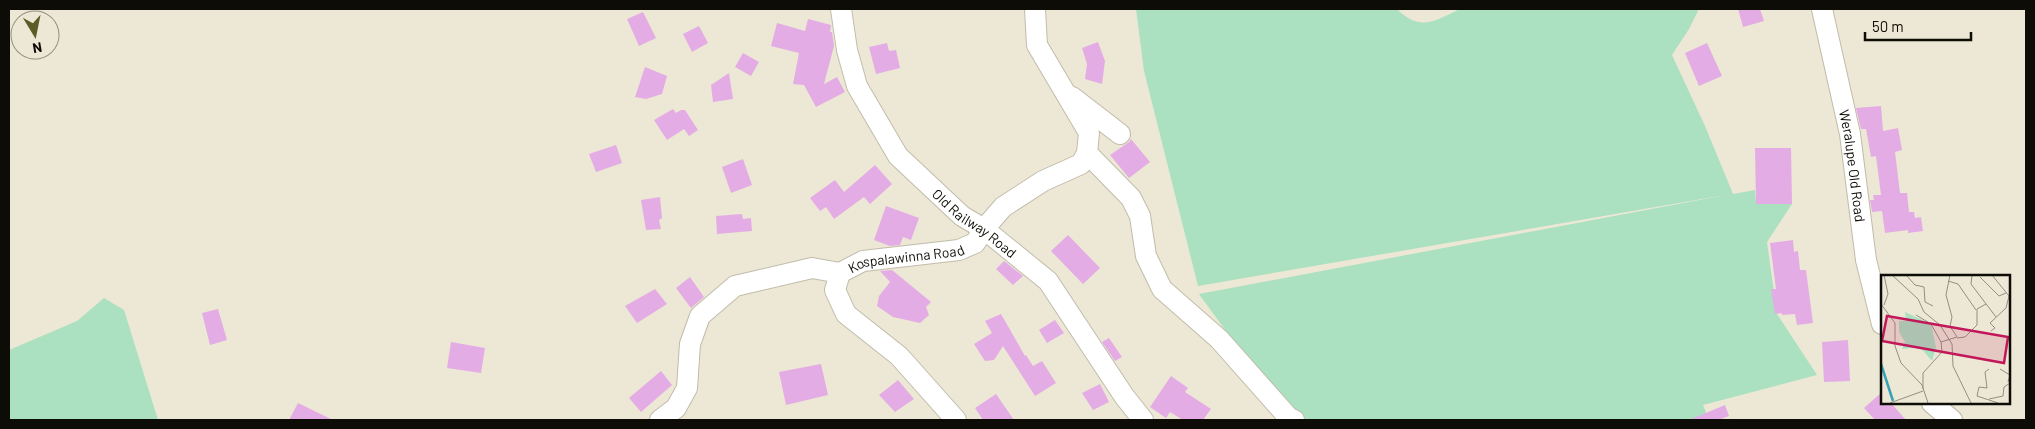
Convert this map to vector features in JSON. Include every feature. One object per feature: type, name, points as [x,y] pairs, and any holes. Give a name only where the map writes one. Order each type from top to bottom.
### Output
[{"type":"street","name":"Old Railway Road","points":[[841,9],[847,50],[857,86],[898,156],[962,216],[984,229],[1048,282],[1124,396],[1143,420]]},
{"type":"street","points":[[1035,9],[1037,45],[1089,133],[1087,153],[1131,198],[1140,216],[1146,256],[1162,290],[1219,339],[1289,418],[1294,420]]},
{"type":"street","name":"Weralupe Old Road","points":[[1822,9],[1850,134],[1866,260],[1881,320]]},
{"type":"street","points":[[1063,90],[1120,134]]},
{"type":"street","name":"Kospalawinna Road","points":[[956,420],[899,356],[846,314],[835,290],[840,273],[863,261],[959,250],[975,243],[1003,206],[1043,180],[1081,164],[1087,153]]},
{"type":"street","points":[[660,420],[676,408],[687,388],[690,344],[700,316],[735,286],[812,268],[840,273]]},
{"type":"street","points":[[1933,404],[1952,420]]},
{"type":"green space","points":[[1136,9],[1397,9],[1413,20],[1428,22],[1460,9],[1699,9],[1672,55],[1705,126],[1733,194],[1755,190],[1756,204],[1792,204],[1767,242],[1777,314],[1817,375],[1703,405],[1709,420],[1294,420],[1289,418],[1199,294],[1731,194],[1198,286],[1144,71]]},
{"type":"green space","points":[[104,298],[124,310],[158,420],[9,420],[9,350],[77,321]]},
{"type":"building","points":[[1738,9],[1760,9],[1764,21],[1743,27]]},
{"type":"building","points":[[643,12],[656,38],[639,46],[627,19]]},
{"type":"building","points":[[808,19],[831,25],[830,32],[832,32],[834,46],[824,84],[837,77],[845,92],[816,107],[804,85],[793,84],[799,53],[771,46],[777,23],[805,31]]},
{"type":"building","points":[[699,26],[708,43],[692,52],[683,34]]},
{"type":"building","points":[[1098,42],[1105,61],[1102,84],[1085,79],[1087,64],[1082,48]]},
{"type":"building","points":[[887,43],[889,51],[896,50],[900,68],[876,74],[869,47]]},
{"type":"building","points":[[1707,43],[1722,76],[1699,86],[1685,53]]},
{"type":"building","points":[[743,53],[759,62],[751,76],[735,67]]},
{"type":"building","points":[[645,67],[667,76],[662,94],[646,99],[635,97]]},
{"type":"building","points":[[729,73],[733,99],[713,102],[711,85]]},
{"type":"building","points":[[1881,106],[1883,131],[1898,128],[1902,150],[1895,152],[1900,193],[1907,193],[1909,212],[1914,212],[1915,218],[1921,217],[1923,231],[1908,233],[1908,230],[1885,233],[1882,211],[1872,212],[1870,200],[1874,200],[1873,195],[1881,195],[1876,156],[1871,157],[1866,129],[1861,129],[1856,108]]},
{"type":"building","points":[[673,109],[676,113],[685,110],[698,130],[689,136],[684,129],[667,140],[654,120]]},
{"type":"building","points":[[1131,139],[1150,162],[1129,178],[1110,155]]},
{"type":"building","points":[[616,145],[622,163],[596,172],[589,154]]},
{"type":"building","points":[[1755,148],[1791,148],[1792,204],[1756,204]]},
{"type":"building","points":[[743,159],[752,185],[731,193],[722,167]]},
{"type":"building","points":[[875,165],[892,184],[870,204],[864,197],[834,219],[826,207],[820,211],[810,198],[835,180],[844,192]]},
{"type":"building","points":[[660,197],[662,218],[659,220],[661,229],[646,230],[641,200]]},
{"type":"building","points":[[886,206],[919,218],[911,240],[903,237],[900,245],[890,246],[874,240]]},
{"type":"building","points":[[742,214],[743,219],[751,218],[752,231],[717,234],[716,216]]},
{"type":"building","points":[[1068,235],[1100,268],[1083,284],[1051,251]]},
{"type":"building","points":[[1793,240],[1794,252],[1798,251],[1800,270],[1806,270],[1813,323],[1797,325],[1795,314],[1775,314],[1771,289],[1776,289],[1770,243]]},
{"type":"building","points":[[1004,261],[1023,276],[1013,285],[996,269]]},
{"type":"building","points":[[892,270],[931,302],[926,307],[929,315],[920,323],[893,317],[877,306],[879,296],[890,282],[880,271]]},
{"type":"building","points":[[690,277],[704,297],[691,308],[676,288]]},
{"type":"building","points":[[655,289],[667,304],[637,323],[625,306]]},
{"type":"building","points":[[218,309],[227,340],[210,345],[202,313]]},
{"type":"building","points":[[1001,314],[1025,356],[1033,366],[1042,361],[1056,383],[1035,396],[1003,346],[994,360],[985,361],[974,344],[992,333],[985,321]]},
{"type":"building","points":[[1055,320],[1064,333],[1047,343],[1039,330]]},
{"type":"building","points":[[1109,338],[1122,357],[1115,361],[1102,342]]},
{"type":"building","points":[[1848,340],[1850,381],[1824,382],[1822,342]]},
{"type":"building","points":[[451,342],[485,348],[481,373],[447,368]]},
{"type":"building","points":[[821,364],[828,395],[786,405],[779,372]]},
{"type":"building","points":[[661,371],[672,385],[641,412],[629,398]]},
{"type":"building","points":[[1171,376],[1188,388],[1185,392],[1211,409],[1203,420],[1183,420],[1170,412],[1166,418],[1150,407]]},
{"type":"building","points":[[898,380],[914,399],[895,412],[879,395]]},
{"type":"building","points":[[1100,384],[1109,402],[1093,410],[1082,393]]},
{"type":"building","points":[[1881,393],[1881,404],[1892,404],[1906,420],[1875,420],[1864,408]]},
{"type":"building","points":[[996,394],[1014,420],[983,420],[975,408]]},
{"type":"building","points":[[298,403],[333,420],[289,420]]},
{"type":"building","points":[[1725,405],[1729,416],[1718,420],[1689,420]]}]
